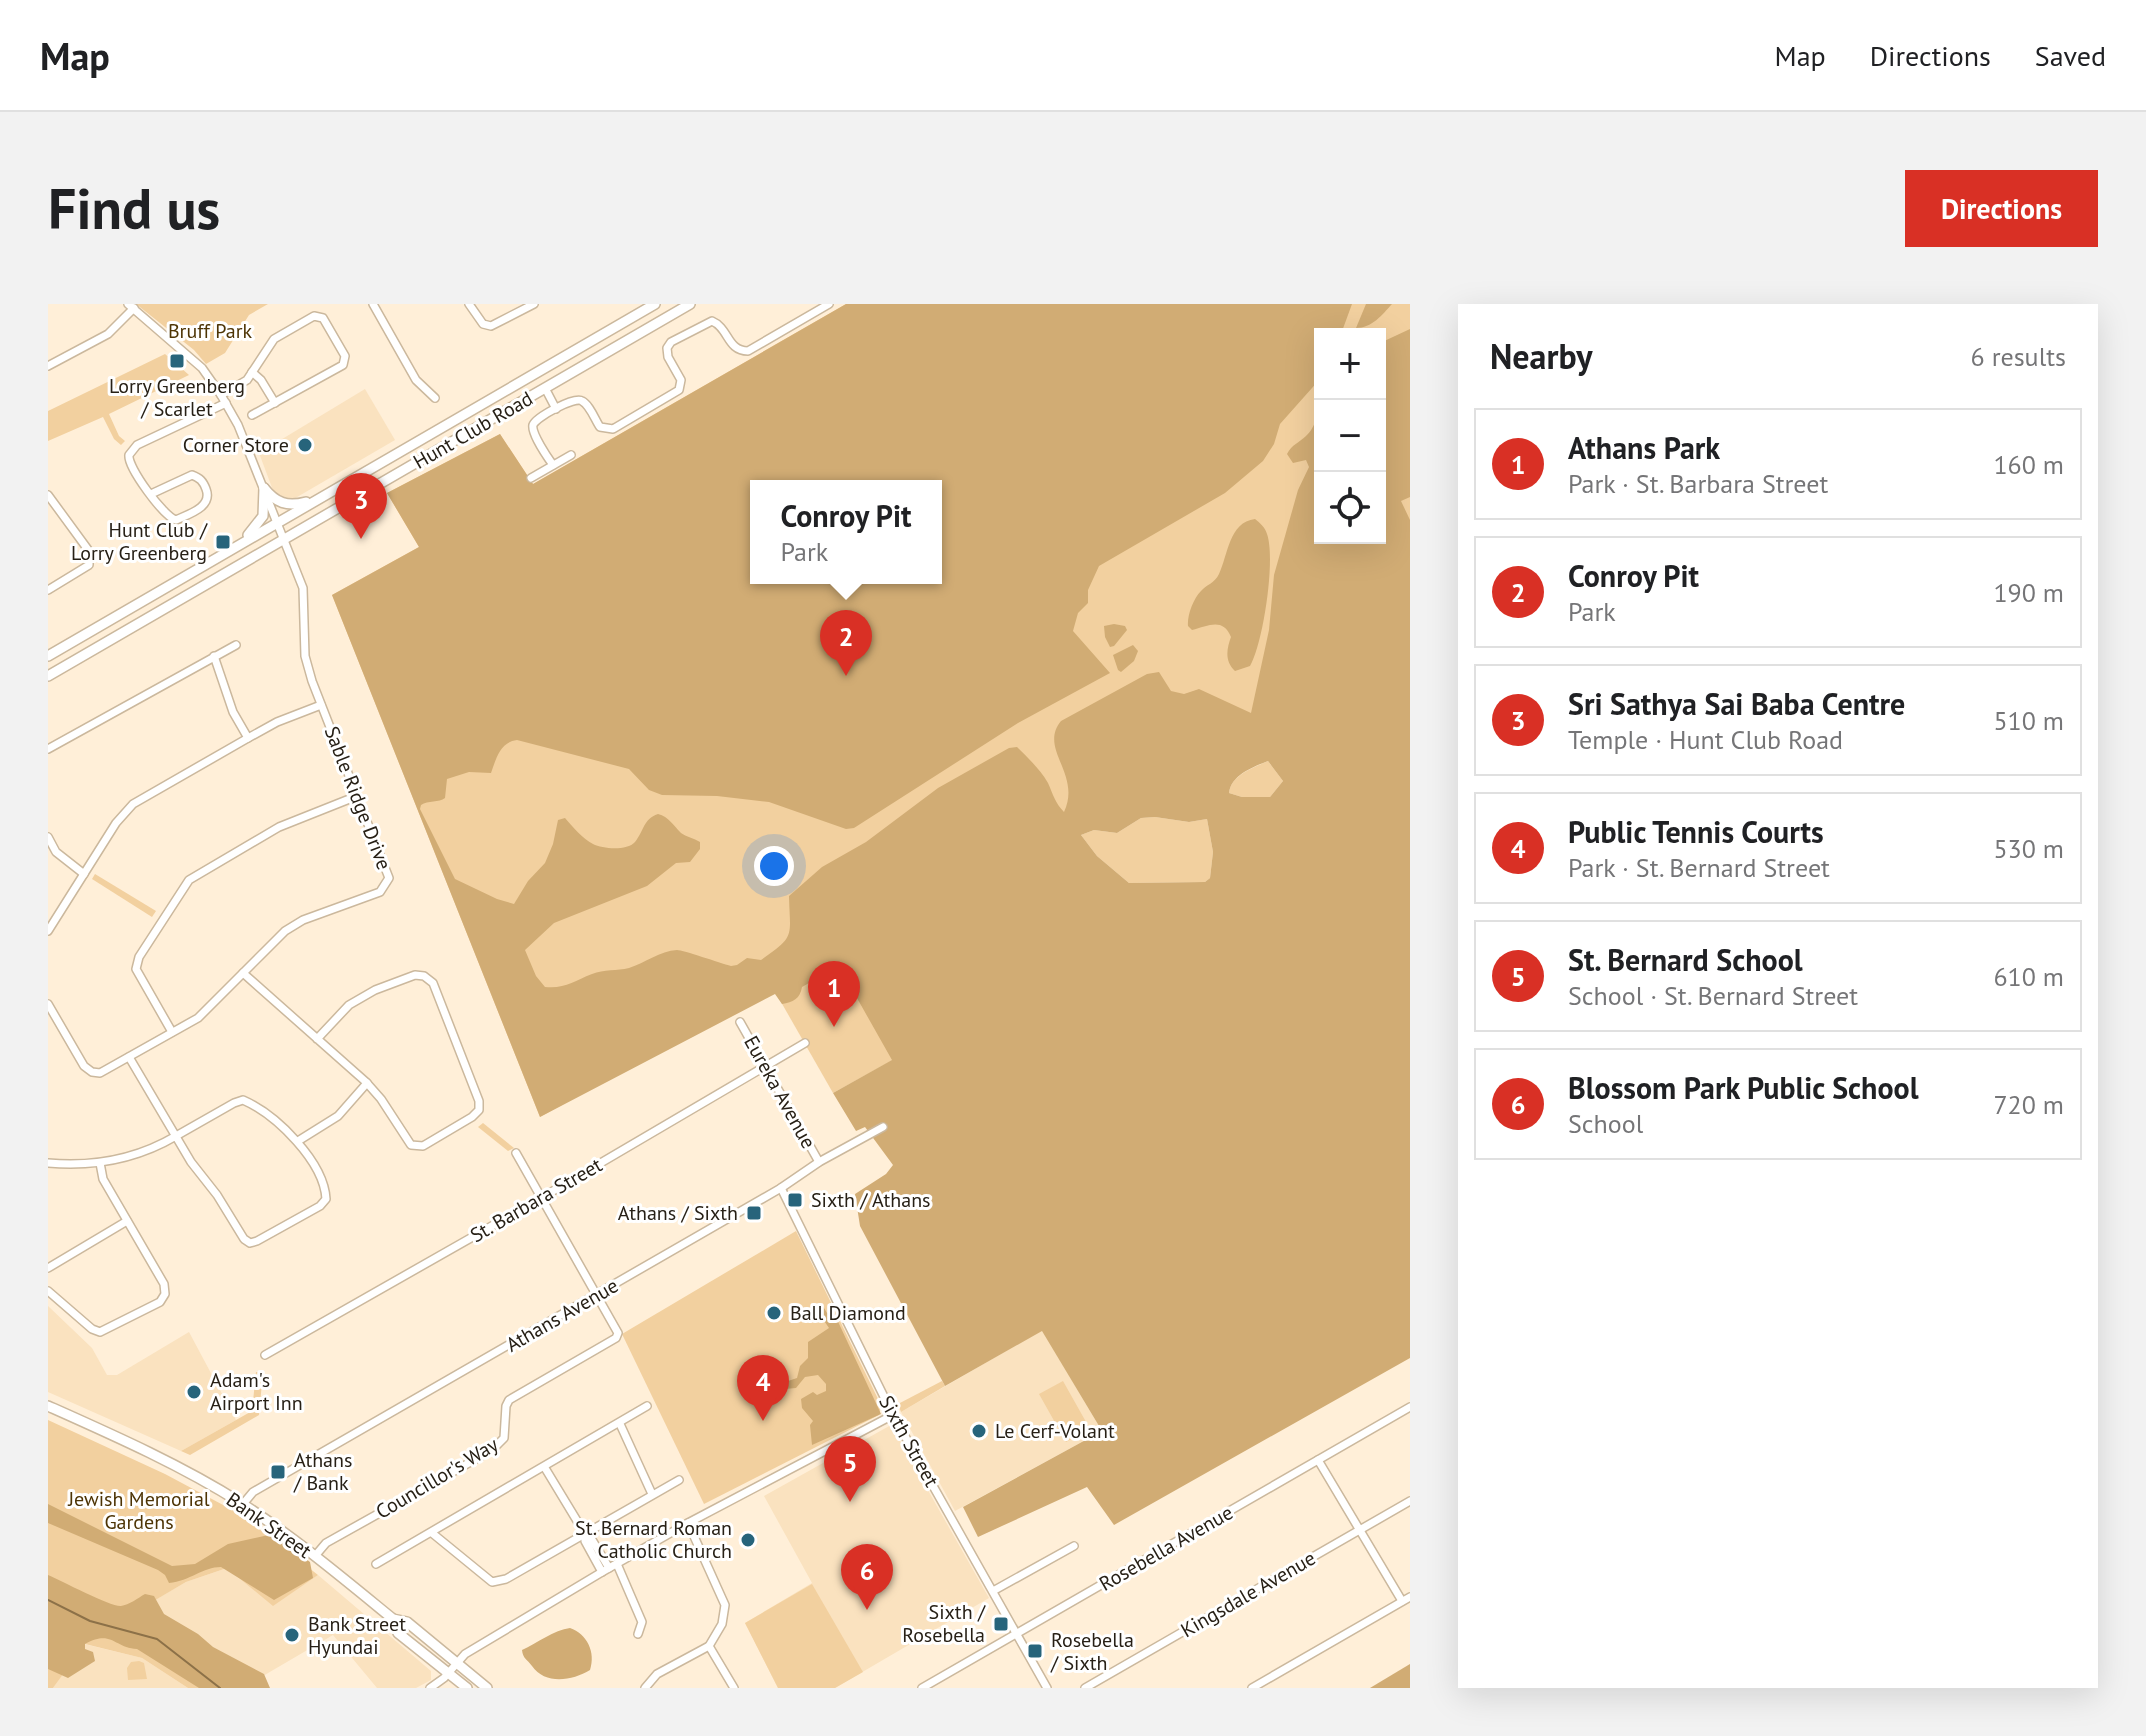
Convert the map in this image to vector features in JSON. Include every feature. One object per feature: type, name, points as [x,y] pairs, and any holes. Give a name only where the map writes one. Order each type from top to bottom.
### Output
[{"type":"main road","name":"Hunt Club Road","points":[[48,656],[655,304]]},
{"type":"main road","name":"Hunt Club Road","points":[[48,676],[690,304]]},
{"type":"main road","points":[[264,488],[274,499],[286,504],[317,500]]},
{"type":"main road","points":[[238,545],[262,519],[264,488]]},
{"type":"main road","name":"Bank Street","points":[[48,1406],[169,1464],[243,1504],[315,1556],[393,1619],[407,1622],[487,1688]]},
{"type":"main road","name":"Bank Street","points":[[393,1619],[398,1633],[467,1688]]},
{"type":"street","points":[[373,304],[416,380],[435,398]]},
{"type":"street","points":[[469,304],[483,324],[491,326],[534,304]]},
{"type":"street","points":[[553,465],[533,426],[573,399],[585,403],[600,427],[613,429],[679,390],[681,380],[668,357],[667,348],[671,342],[712,321],[719,324],[738,351],[748,351],[818,307],[829,304]]},
{"type":"street","points":[[48,366],[108,334],[131,306]]},
{"type":"street","name":"Sable Ridge Drive","points":[[48,1004],[88,1070],[100,1073],[209,1009],[274,940],[298,923],[380,892],[388,883],[388,874],[321,705],[305,656],[303,588],[264,488],[221,395],[194,360],[131,306]]},
{"type":"street","points":[[221,395],[247,380],[274,339],[314,316],[323,318],[345,356],[343,365],[252,415]]},
{"type":"street","points":[[252,372],[261,380],[275,403]]},
{"type":"street","points":[[545,388],[556,409]]},
{"type":"street","points":[[151,494],[192,475],[203,482],[208,497],[202,507],[176,520],[166,516],[128,461],[133,449],[226,403]]},
{"type":"street","points":[[531,478],[571,455]]},
{"type":"street","points":[[48,495],[89,551],[90,559],[89,565],[48,590]]},
{"type":"street","points":[[48,749],[236,645]]},
{"type":"street","points":[[214,656],[233,712],[248,738]]},
{"type":"street","name":"Sable Ridge Drive","points":[[48,931],[116,823],[133,804],[248,738],[321,705]]},
{"type":"street","points":[[172,1032],[136,969],[139,957],[189,880],[279,827],[357,796]]},
{"type":"street","points":[[48,837],[56,852],[84,874]]},
{"type":"street","points":[[243,973],[317,1039],[367,1083],[414,1147],[423,1146],[476,1114],[479,1101],[429,979],[413,975],[356,999],[317,1039]]},
{"type":"street","name":"Eureka Avenue","points":[[740,1022],[819,1162]]},
{"type":"street","name":"St. Barbara Street","points":[[265,1355],[805,1043]]},
{"type":"street","points":[[48,1163],[100,1163],[132,1156],[176,1136],[243,1100],[298,1141],[325,1187],[326,1199],[320,1206],[257,1241],[250,1243],[244,1239],[176,1136],[129,1057]]},
{"type":"street","points":[[298,1141],[338,1116],[367,1083]]},
{"type":"street","name":"Athans Avenue","points":[[243,1504],[253,1492],[883,1127]]},
{"type":"street","points":[[516,1153],[598,1294]]},
{"type":"street","points":[[48,1291],[92,1329],[100,1332],[160,1302],[165,1294],[164,1284],[103,1179],[100,1163]]},
{"type":"street","name":"Sixth Street","points":[[781,1188],[893,1415],[1047,1688]]},
{"type":"street","points":[[48,1268],[127,1221]]},
{"type":"street","name":"Councillor's Way","points":[[315,1556],[326,1543],[492,1450],[504,1438],[509,1400],[616,1338],[618,1333],[598,1294]]},
{"type":"street","points":[[376,1564],[647,1406]]},
{"type":"street","name":"Rosebella Avenue","points":[[922,1688],[1410,1407]]},
{"type":"street","points":[[430,1688],[449,1673],[465,1654],[606,1570],[893,1415]]},
{"type":"street","points":[[620,1424],[652,1494]]},
{"type":"street","points":[[1252,1688],[1264,1685],[1406,1599],[1359,1530],[1318,1460]]},
{"type":"street","points":[[545,1468],[585,1534],[591,1538],[606,1570]]},
{"type":"street","points":[[432,1533],[492,1582],[506,1579],[679,1480]]},
{"type":"street","name":"Kingsdale Avenue","points":[[1085,1688],[1410,1501]]},
{"type":"street","points":[[645,1688],[657,1674],[709,1646],[722,1624],[725,1605],[688,1523]]},
{"type":"street","points":[[993,1591],[1074,1546]]},
{"type":"street","points":[[617,1564],[642,1622],[638,1634]]},
{"type":"street","points":[[709,1646],[734,1688]]},
{"type":"shaded area","points":[[846,304],[1352,304],[1343,328],[1314,328],[1314,386],[1280,424],[1274,444],[1263,461],[1225,493],[1099,566],[1088,590],[1088,603],[1078,613],[1073,631],[1110,673],[1018,723],[854,828],[846,829],[769,802],[717,796],[662,795],[649,790],[629,769],[517,740],[506,744],[491,773],[469,772],[447,779],[445,798],[421,805],[420,809],[455,879],[514,904],[528,881],[545,863],[558,820],[565,818],[593,844],[621,848],[635,842],[647,822],[658,814],[683,834],[700,842],[700,849],[690,862],[676,863],[647,886],[554,923],[525,950],[536,976],[545,987],[564,986],[601,971],[629,968],[677,950],[731,966],[747,958],[761,960],[786,940],[790,928],[789,896],[822,867],[866,842],[938,788],[1009,748],[1017,747],[1038,768],[1064,812],[1068,786],[1054,742],[1055,731],[1061,721],[1147,674],[1159,672],[1171,691],[1184,694],[1199,689],[1251,713],[1269,630],[1274,575],[1298,490],[1309,467],[1306,460],[1293,463],[1287,454],[1314,424],[1314,544],[1386,544],[1386,340],[1410,329],[1410,497],[1401,501],[1410,520],[1410,1358],[1114,1525],[1087,1487],[978,1537],[963,1507],[1102,1431],[1042,1331],[945,1386],[860,1226],[855,1194],[886,1174],[893,1165],[865,1127],[856,1131],[833,1093],[892,1060],[853,991],[846,985],[833,992],[821,979],[816,979],[802,987],[798,997],[789,1002],[782,1004],[775,994],[540,1117],[332,595],[419,547],[387,493],[500,434],[533,484]],"holes":[[[1268,761],[1283,781],[1270,797],[1242,797],[1229,793],[1238,777]],[[1141,818],[1189,822],[1207,819],[1213,852],[1210,878],[1205,882],[1129,883],[1097,856],[1081,835],[1094,830],[1117,833]]]},
{"type":"shaded area","points":[[1366,304],[1392,304],[1372,323],[1356,328]]},
{"type":"shaded area","points":[[365,389],[395,440],[292,500],[274,493],[259,453]]},
{"type":"shaded area","points":[[1255,519],[1265,529],[1269,546],[1267,601],[1250,666],[1235,671],[1228,659],[1231,637],[1228,631],[1214,624],[1192,630],[1188,626],[1188,617],[1198,594],[1219,574],[1235,533],[1246,521]]},
{"type":"shaded area","points":[[1104,626],[1125,626],[1127,630],[1110,647]]},
{"type":"shaded area","points":[[1133,645],[1138,651],[1134,661],[1121,672],[1113,655]]},
{"type":"shaded area","points":[[821,1303],[827,1313],[834,1313],[881,1414],[812,1445],[810,1425],[813,1421],[802,1408],[801,1399],[813,1392],[817,1395],[826,1391],[826,1384],[818,1375],[805,1377],[796,1388],[773,1390],[762,1373],[770,1367],[779,1384],[797,1378],[800,1366],[808,1358],[808,1342],[829,1328],[814,1306]]},
{"type":"shaded area","points":[[48,1306],[92,1348],[107,1375],[117,1375],[189,1332],[236,1420],[181,1451],[48,1392]]},
{"type":"shaded area","points":[[1042,1330],[1102,1431],[955,1511],[901,1412]]},
{"type":"shaded area","points":[[891,1425],[989,1598],[835,1688],[778,1688],[745,1623],[812,1583],[764,1496]]},
{"type":"shaded area","points":[[48,1504],[172,1566],[195,1564],[228,1544],[273,1534],[310,1562],[313,1578],[274,1600],[221,1567],[169,1583],[158,1570],[48,1523]]},
{"type":"shaded area","points":[[227,1568],[273,1605],[318,1575],[431,1671],[431,1680],[416,1688],[377,1688],[333,1635],[246,1686],[129,1615],[186,1582]]},
{"type":"shaded area","points":[[48,1575],[121,1606],[145,1594],[154,1596],[164,1614],[198,1634],[213,1647],[264,1674],[270,1688],[199,1688],[137,1649],[101,1638],[85,1644],[85,1649],[93,1652],[95,1661],[68,1678],[48,1669]]},
{"type":"shaded area","points":[[570,1628],[589,1644],[592,1657],[590,1670],[567,1679],[551,1679],[537,1672],[522,1650]]},
{"type":"shaded area","points":[[84,1644],[142,1658],[188,1688],[53,1688]]},
{"type":"shaded area","points":[[1410,1664],[1410,1688],[1370,1688]]},
{"type":"green space","name":"Bruff Park","points":[[136,304],[268,304],[249,315],[225,353],[206,364],[194,350]]},
{"type":"green space","points":[[846,304],[1410,304],[1410,628],[540,1117],[332,595],[419,547],[387,493],[500,434],[533,484]]},
{"type":"green space","points":[[165,354],[189,375],[109,414],[119,436],[125,441],[121,445],[114,439],[103,417],[48,441],[48,411]]},
{"type":"green space","points":[[1268,761],[1283,781],[1270,797],[1242,797],[1229,793],[1238,777]]},
{"type":"green space","points":[[1141,818],[1189,822],[1207,819],[1213,852],[1210,878],[1205,882],[1129,883],[1097,856],[1081,835],[1094,830],[1117,833]]},
{"type":"green space","points":[[95,874],[156,911],[152,917],[92,879]]},
{"type":"green space","points":[[838,961],[893,1060],[833,1093],[777,995]]},
{"type":"green space","points":[[483,1123],[514,1148],[508,1151],[478,1127]]},
{"type":"green space","points":[[796,1231],[881,1405],[879,1415],[704,1504],[622,1334]]},
{"type":"green space","points":[[256,1372],[263,1372],[259,1415],[190,1455],[181,1451],[252,1411]]},
{"type":"green space","points":[[942,1381],[945,1386],[901,1412],[898,1404]]},
{"type":"green space","points":[[1063,1381],[1090,1429],[1066,1442],[1039,1394]]},
{"type":"green space","name":"Jewish Memorial Gardens","points":[[48,1420],[165,1474],[240,1514],[318,1575],[273,1606],[227,1568],[186,1582],[130,1615],[249,1688],[188,1688],[142,1658],[85,1644],[53,1688],[48,1688]]},
{"type":"green space","points":[[812,1584],[863,1672],[835,1688],[778,1688],[745,1623]]},
{"type":"green space","points":[[131,1662],[144,1663],[147,1679],[128,1680],[127,1668]]},
{"type":"waterway","points":[[48,1600],[90,1621],[157,1639],[220,1688]]},
{"type":"place","name":"Lorry Greenberg / Scarlet","points":[[177,361]]},
{"type":"place","name":"Corner Store","points":[[305,445]]},
{"type":"place","name":"Sri Sathya Sai Baba Centre","points":[[361,539]]},
{"type":"place","name":"Hunt Club / Lorry Greenberg","points":[[223,542]]},
{"type":"place","name":"Conroy Pit","points":[[846,676]]},
{"type":"place","name":"Athans Park","points":[[834,1027]]},
{"type":"place","name":"Sixth / Athans","points":[[795,1200]]},
{"type":"place","name":"Athans / Sixth","points":[[754,1213]]},
{"type":"place","name":"Ball Diamond","points":[[774,1313]]},
{"type":"place","name":"Adam's Airport Inn","points":[[194,1392]]},
{"type":"place","name":"Public Tennis Courts","points":[[763,1421]]},
{"type":"place","name":"Le Cerf-Volant","points":[[979,1431]]},
{"type":"place","name":"Athans / Bank","points":[[278,1472]]},
{"type":"place","name":"St. Bernard School","points":[[850,1502]]},
{"type":"place","name":"St. Bernard Roman Catholic Church","points":[[748,1540]]},
{"type":"place","name":"Blossom Park Public School","points":[[867,1610]]},
{"type":"place","name":"Sixth / Rosebella","points":[[1001,1624]]},
{"type":"place","name":"Bank Street Hyundai","points":[[292,1635]]},
{"type":"place","name":"Rosebella / Sixth","points":[[1035,1651]]}]
